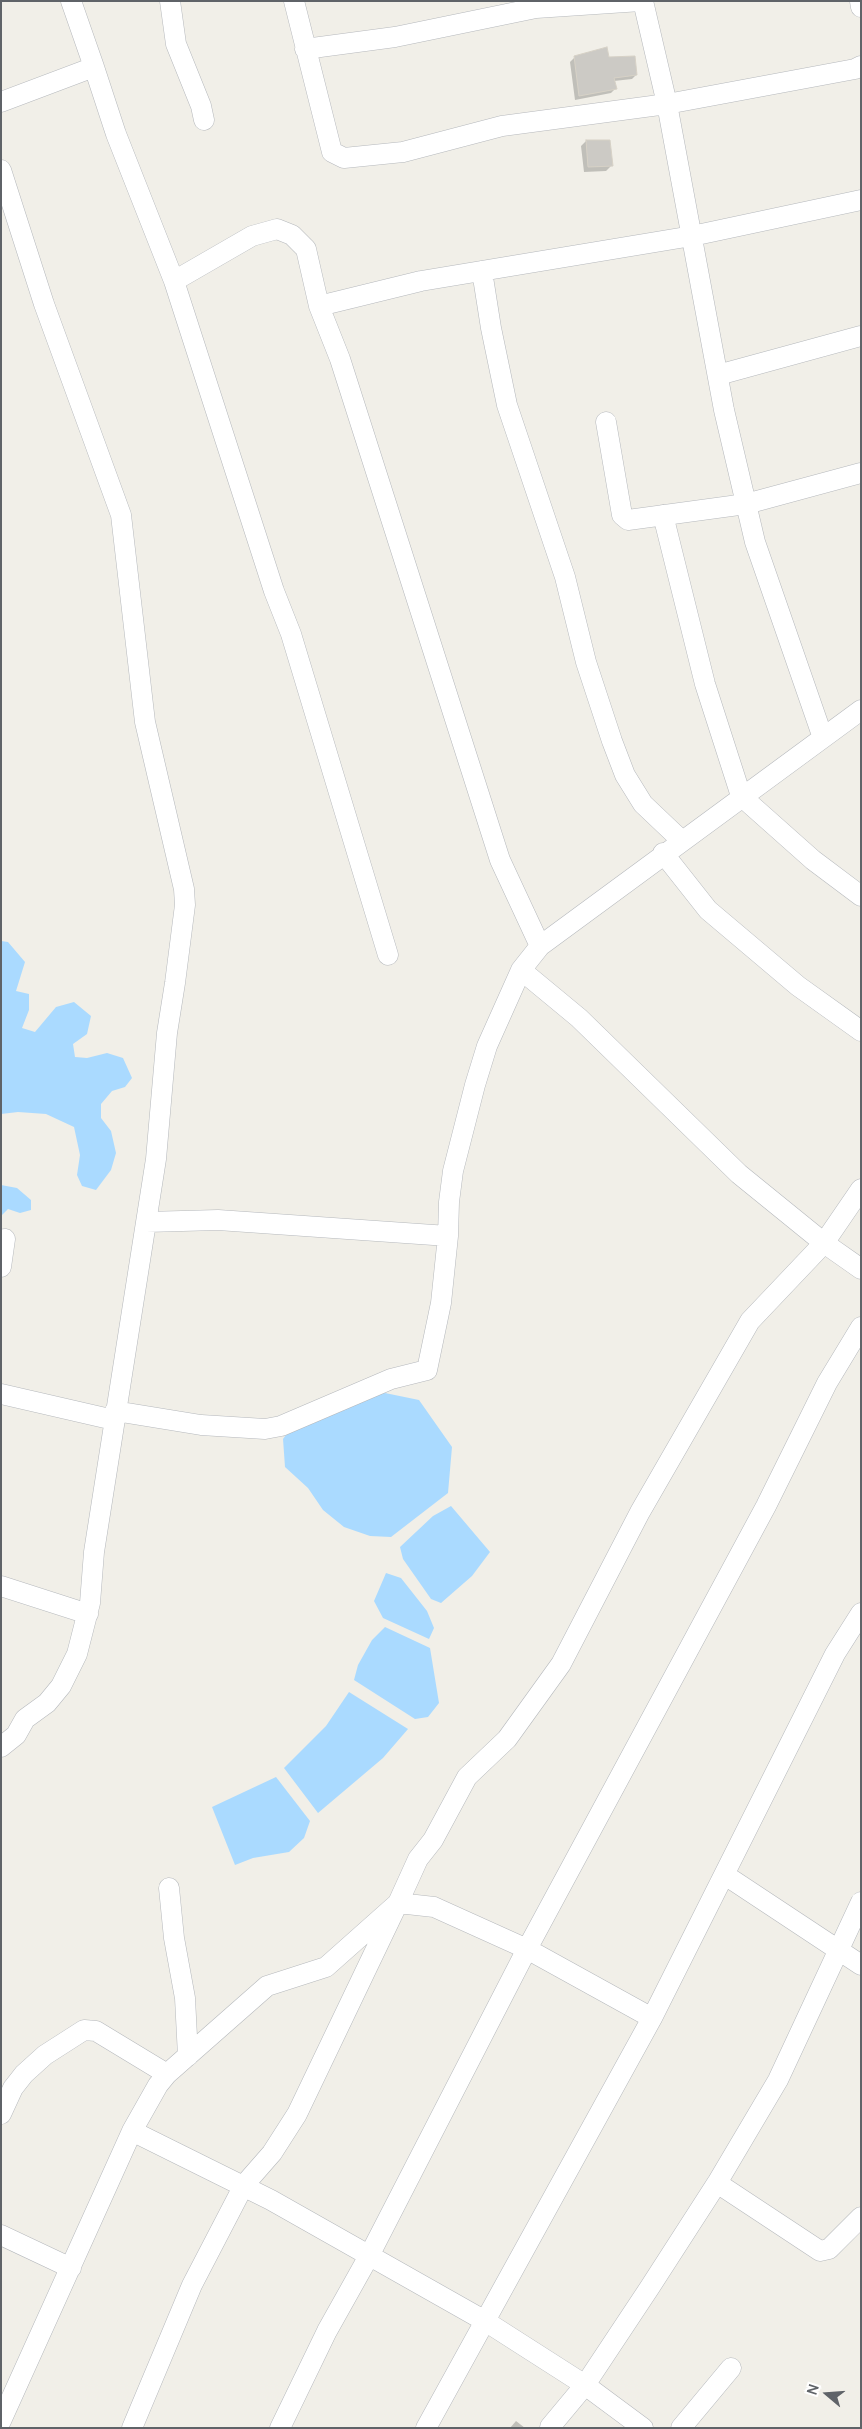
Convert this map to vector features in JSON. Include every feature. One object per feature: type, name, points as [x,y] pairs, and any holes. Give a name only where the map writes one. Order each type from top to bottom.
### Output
[{"type":"street","points":[[71,1],[116,134],[174,281],[271,582],[291,634],[388,955]]},
{"type":"street","points":[[170,1],[176,44],[201,106],[204,120]]},
{"type":"street","points":[[294,1],[332,152],[344,158],[404,152],[502,126],[667,104],[855,69],[861,66]]},
{"type":"street","points":[[305,49],[395,37],[536,8],[642,1],[667,104],[718,375],[755,542],[823,738]]},
{"type":"street","points":[[860,1],[861,7]]},
{"type":"street","points":[[1,102],[94,67]]},
{"type":"street","points":[[1,170],[44,304],[121,515],[145,722],[184,888],[182,931],[166,1033],[156,1159],[94,1552],[94,1573],[88,1614],[78,1654],[55,1695],[26,1720],[16,1735],[1,1747]]},
{"type":"street","points":[[319,306],[421,281],[692,236],[861,200]]},
{"type":"street","points":[[174,281],[252,236],[277,230],[292,235],[306,250],[319,306],[340,359],[500,860],[540,946]]},
{"type":"street","points":[[482,272],[490,328],[507,405],[565,577],[586,662],[612,741],[625,775],[642,804],[682,841]]},
{"type":"street","points":[[718,375],[861,336]]},
{"type":"street","points":[[606,422],[622,515],[628,520],[746,504],[861,473]]},
{"type":"street","points":[[663,515],[705,684],[741,796],[814,860],[861,896]]},
{"type":"street","points":[[1,1394],[115,1416],[264,1430],[281,1426],[391,1379],[425,1372],[437,1330],[448,1236],[449,1202],[454,1171],[474,1085],[487,1046],[521,970],[540,946],[663,853],[861,710]]},
{"type":"street","points":[[663,853],[708,910],[798,986],[861,1032]]},
{"type":"street","points":[[521,970],[579,1018],[739,1174],[824,1243],[861,1269]]},
{"type":"street","points":[[132,2428],[192,2284],[244,2186],[272,2153],[297,2114],[418,1859],[433,1840],[467,1777],[507,1738],[561,1664],[640,1512],[750,1321],[824,1243],[861,1189]]},
{"type":"street","points":[[146,1222],[218,1220],[448,1236]]},
{"type":"street","points":[[1,1267],[5,1239]]},
{"type":"street","points":[[280,2428],[327,2331],[527,1950],[766,1506],[827,1383],[861,1327]]},
{"type":"street","points":[[1,1586],[88,1614]]},
{"type":"street","points":[[426,2428],[652,2018],[835,1654],[861,1613]]},
{"type":"street","points":[[725,1875],[861,1965]]},
{"type":"street","points":[[169,1888],[174,1938],[185,1998],[188,2056]]},
{"type":"street","points":[[550,2427],[585,2385],[717,2183],[778,2080],[861,1902]]},
{"type":"street","points":[[1,2421],[132,2131],[149,2099],[167,2074],[267,1986],[318,1970],[335,1961],[398,1903],[434,1907],[527,1950],[652,2018]]},
{"type":"street","points":[[1,2114],[13,2088],[24,2074],[46,2055],[84,2030],[96,2031],[167,2074]]},
{"type":"street","points":[[132,2131],[244,2186],[485,2321],[585,2385],[643,2428]]},
{"type":"street","points":[[717,2183],[820,2251],[829,2249],[861,2217]]},
{"type":"street","points":[[1,2236],[71,2268]]},
{"type":"street","points":[[681,2428],[731,2368]]},
{"type":"water","points":[[1,941],[8,942],[25,962],[16,991],[29,994],[29,1010],[22,1028],[35,1032],[56,1007],[74,1002],[91,1016],[87,1034],[73,1044],[75,1057],[87,1058],[107,1053],[123,1058],[132,1078],[125,1087],[112,1091],[101,1104],[101,1118],[111,1131],[116,1153],[111,1170],[96,1190],[82,1186],[77,1175],[80,1155],[74,1127],[46,1114],[18,1112],[1,1114]]},
{"type":"water","points":[[1,1185],[17,1188],[31,1200],[31,1210],[20,1213],[8,1209],[1,1216]]},
{"type":"water","points":[[385,1393],[419,1400],[452,1447],[448,1493],[391,1537],[370,1536],[344,1527],[323,1510],[308,1488],[285,1467],[283,1439],[298,1418],[346,1396]]},
{"type":"water","points":[[451,1506],[490,1552],[472,1576],[441,1603],[431,1599],[403,1559],[400,1547],[433,1516]]},
{"type":"water","points":[[386,1573],[401,1578],[427,1611],[434,1628],[429,1639],[383,1618],[374,1601]]},
{"type":"water","points":[[385,1627],[430,1648],[439,1703],[428,1717],[415,1719],[354,1680],[358,1665],[372,1640]]},
{"type":"water","points":[[349,1692],[408,1729],[383,1758],[318,1813],[284,1768],[326,1726]]},
{"type":"water","points":[[276,1777],[310,1821],[304,1838],[289,1852],[253,1858],[235,1865],[212,1807]]},
{"type":"building","points":[[607,47],[609,57],[635,56],[637,75],[614,78],[617,89],[579,96],[574,56]]},
{"type":"building","points":[[586,140],[610,140],[613,166],[588,167]]}]
